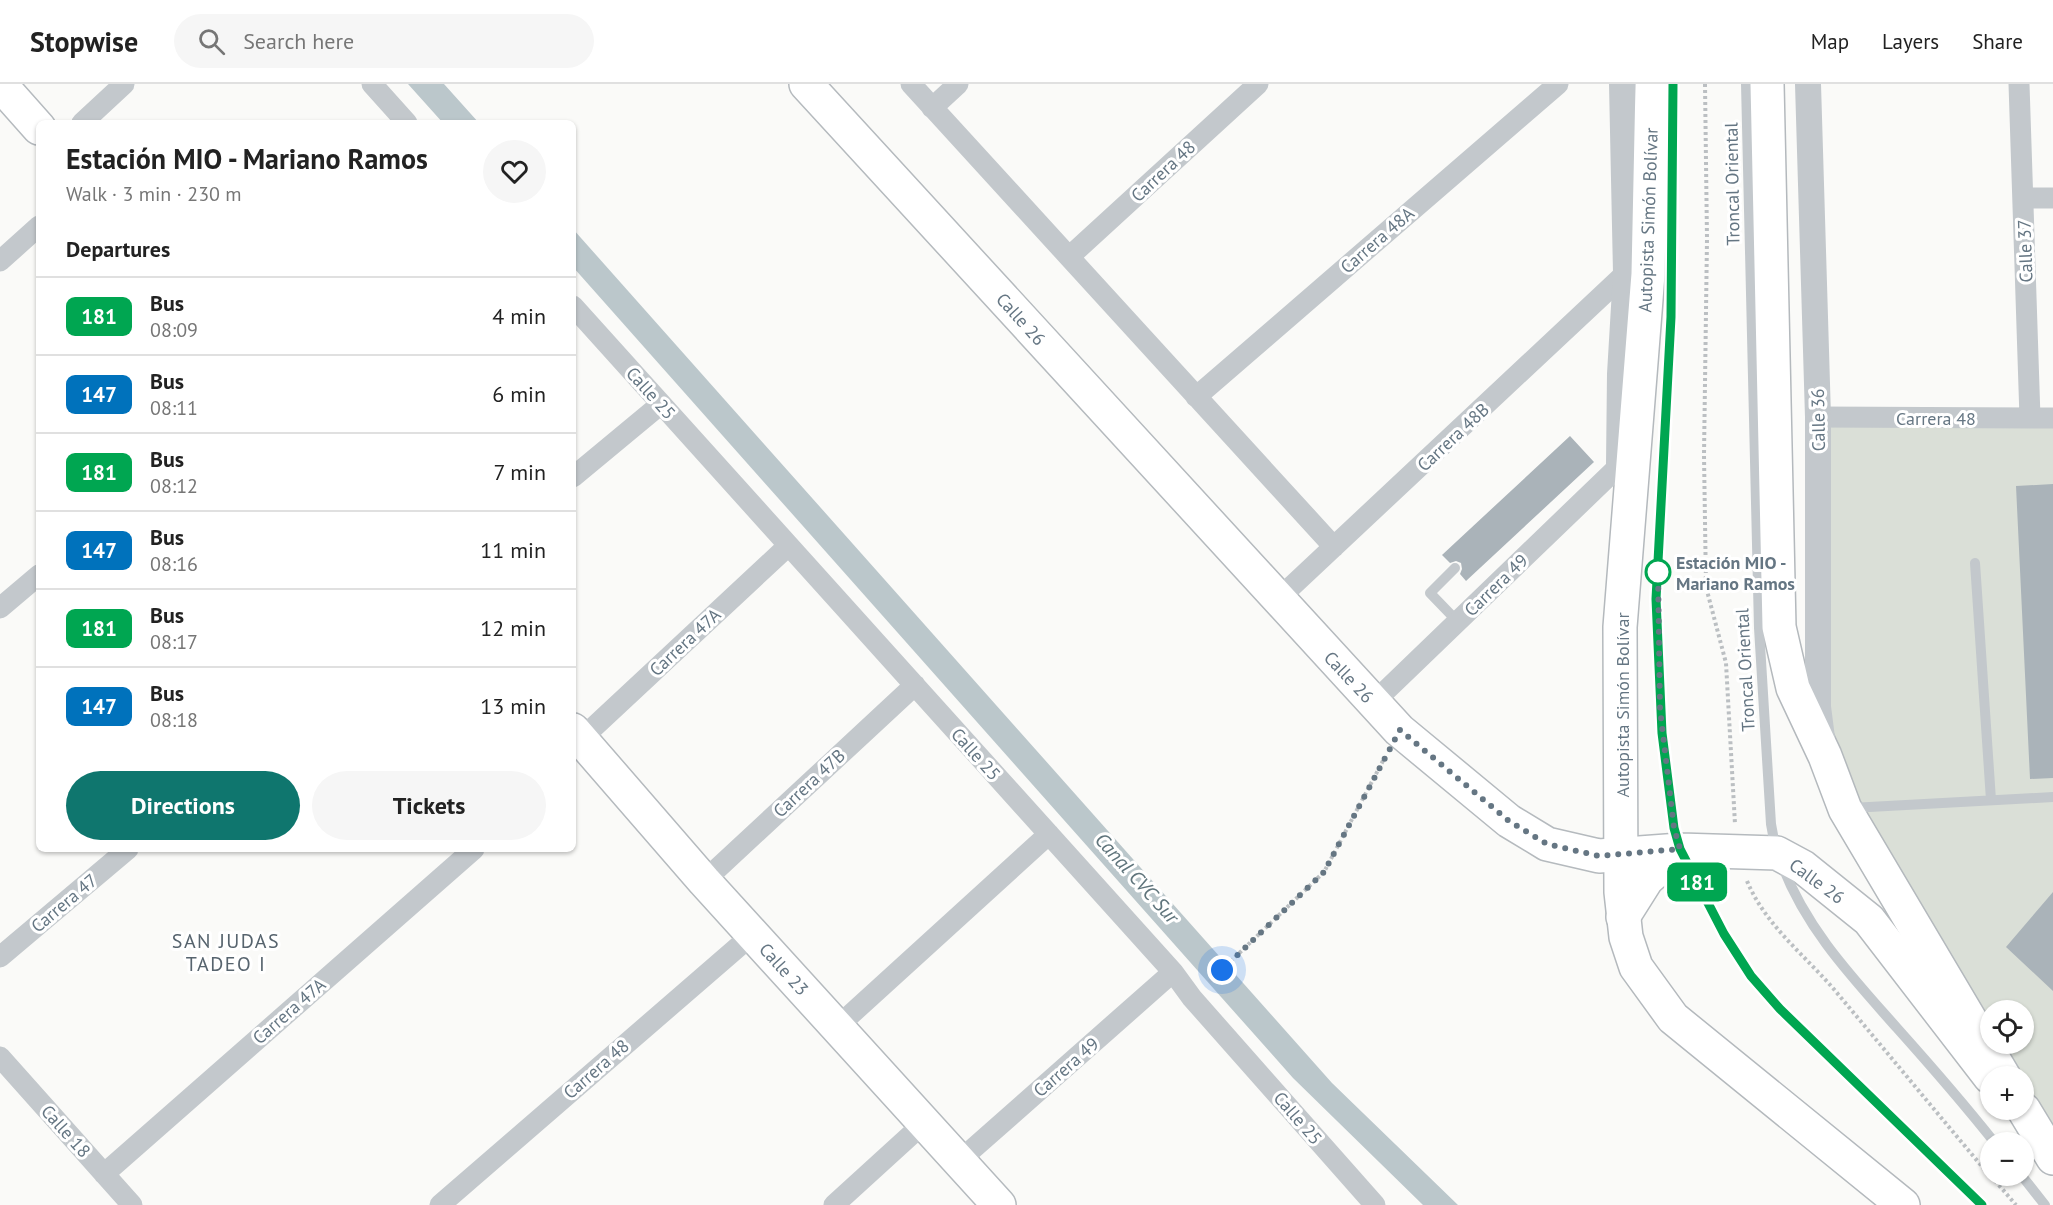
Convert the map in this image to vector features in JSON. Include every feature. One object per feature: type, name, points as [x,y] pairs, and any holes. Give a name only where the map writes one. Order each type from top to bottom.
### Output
[{"type":"main road","points":[[0,84],[36,125]]},
{"type":"main road","name":"Calle 26","points":[[806,84],[1278,600],[1400,730],[1509,821],[1547,844],[1599,856],[1680,849],[1777,853],[1803,867],[1869,920],[1982,1066]]},
{"type":"main road","name":"Autopista Simón Bolívar","points":[[1652,84],[1648,274],[1620,627],[1623,917],[1626,937],[1636,967],[1673,1018],[1718,1058],[1903,1205]]},
{"type":"main road","points":[[1767,84],[1779,627],[1793,688],[1825,756],[1845,809],[1997,1066]]},
{"type":"main road","name":"Calle 23","points":[[579,745],[999,1205]]},
{"type":"main road","points":[[1623,917],[1647,879],[1680,849]]},
{"type":"main road","points":[[2024,1120],[2051,1155]]},
{"type":"main road","points":[[2030,1120],[2051,1155]]},
{"type":"street","points":[[85,120],[124,84]]},
{"type":"street","points":[[372,84],[404,120]]},
{"type":"street","points":[[911,84],[1334,547]]},
{"type":"street","points":[[932,108],[958,84]]},
{"type":"street","name":"Carrera 48","points":[[1069,257],[1258,84]]},
{"type":"street","name":"Carrera 48A","points":[[1196,397],[1558,84]]},
{"type":"street","points":[[1620,627],[1620,374],[1626,273],[1622,84]]},
{"type":"street","name":"Calle 36","points":[[1808,84],[1818,417],[1818,707],[1825,756]]},
{"type":"street","name":"Calle 37","points":[[2019,84],[2031,418]]},
{"type":"street","points":[[2023,198],[2053,198]]},
{"type":"street","points":[[0,261],[36,229]]},
{"type":"street","name":"Carrera 48B","points":[[1278,600],[1626,273]]},
{"type":"street","name":"Calle 25","points":[[576,309],[1173,972],[1192,998],[1375,1205]]},
{"type":"street","points":[[576,475],[661,404]]},
{"type":"street","name":"Carrera 48","points":[[1818,417],[2053,418]]},
{"type":"street","name":"Carrera 49","points":[[1373,703],[1619,466]]},
{"type":"street","name":"Carrera 47A","points":[[579,745],[788,546]]},
{"type":"street","points":[[0,608],[36,578]]},
{"type":"street","name":"Carrera 47B","points":[[704,881],[915,685]]},
{"type":"street","points":[[837,1027],[1049,834]]},
{"type":"street","name":"Carrera 47","points":[[0,957],[124,852]]},
{"type":"street","name":"Carrera 47A","points":[[104,1174],[471,852]]},
{"type":"street","name":"Carrera 48","points":[[440,1205],[753,934]]},
{"type":"street","name":"Carrera 49","points":[[959,1161],[1173,972]]},
{"type":"street","name":"Calle 18","points":[[0,1058],[132,1205]]},
{"type":"street","points":[[834,1205],[924,1123]]},
{"type":"lane","points":[[1673,84],[1671,317],[1656,599],[1660,709],[1674,828],[1680,849],[1724,934],[1751,976],[1780,1009],[1982,1205]]},
{"type":"lane","name":"Troncal Oriental","points":[[1746,84],[1759,628],[1771,824],[1777,853],[1793,893],[1811,926],[1835,958],[1951,1088],[1986,1132]]},
{"type":"lane","points":[[1975,562],[1991,800]]},
{"type":"lane","points":[[1455,568],[1430,593],[1458,622]]},
{"type":"lane","points":[[1845,809],[2053,797]]},
{"type":"lane","points":[[2030,1186],[2045,1205]]},
{"type":"path","points":[[1705,84],[1706,587],[1726,663],[1734,796]]},
{"type":"path","points":[[1205,985],[1271,925],[1324,872],[1400,730]]},
{"type":"path","points":[[1737,852],[1756,902],[1830,985],[1980,1163]]},
{"type":"path","points":[[2000,1186],[2016,1205]]},
{"type":"shaded area","points":[[1818,417],[2053,418],[2053,1158],[2030,1120],[2034,1120],[2034,1066],[1998,1066],[1991,1054],[2034,1054],[2034,1000],[1980,1000],[1980,1034],[1825,756]]},
{"type":"water","points":[[408,84],[444,84],[476,120],[440,120]]},
{"type":"water","name":"Canal CVC Sur","points":[[576,232],[1332,1083],[1458,1205],[1423,1205],[1293,1078],[576,270]]},
{"type":"building","points":[[1570,436],[1594,462],[1466,581],[1460,574],[1461,563],[1456,561],[1450,563],[1442,555]]},
{"type":"building","points":[[2053,484],[2053,778],[2030,779],[2016,486]]},
{"type":"building","points":[[2053,892],[2053,991],[2006,947]]},
{"type":"bus line","name":"181","points":[[1673,84],[1671,317],[1656,599],[1660,709],[1674,828],[1680,849],[1702,892],[1724,934],[1751,976],[1780,1009],[1982,1205]]},
{"type":"place","name":"Estación MIO - Mariano Ramos","points":[[1658,572]]},
{"type":"district","name":"SAN JUDAS TADEO I","points":[[226,952]]},
{"type":"route","points":[[1222,970],[1324,872],[1400,730],[1509,821],[1547,844],[1599,856],[1680,849],[1674,828],[1660,709],[1656,599],[1658,572]]}]
